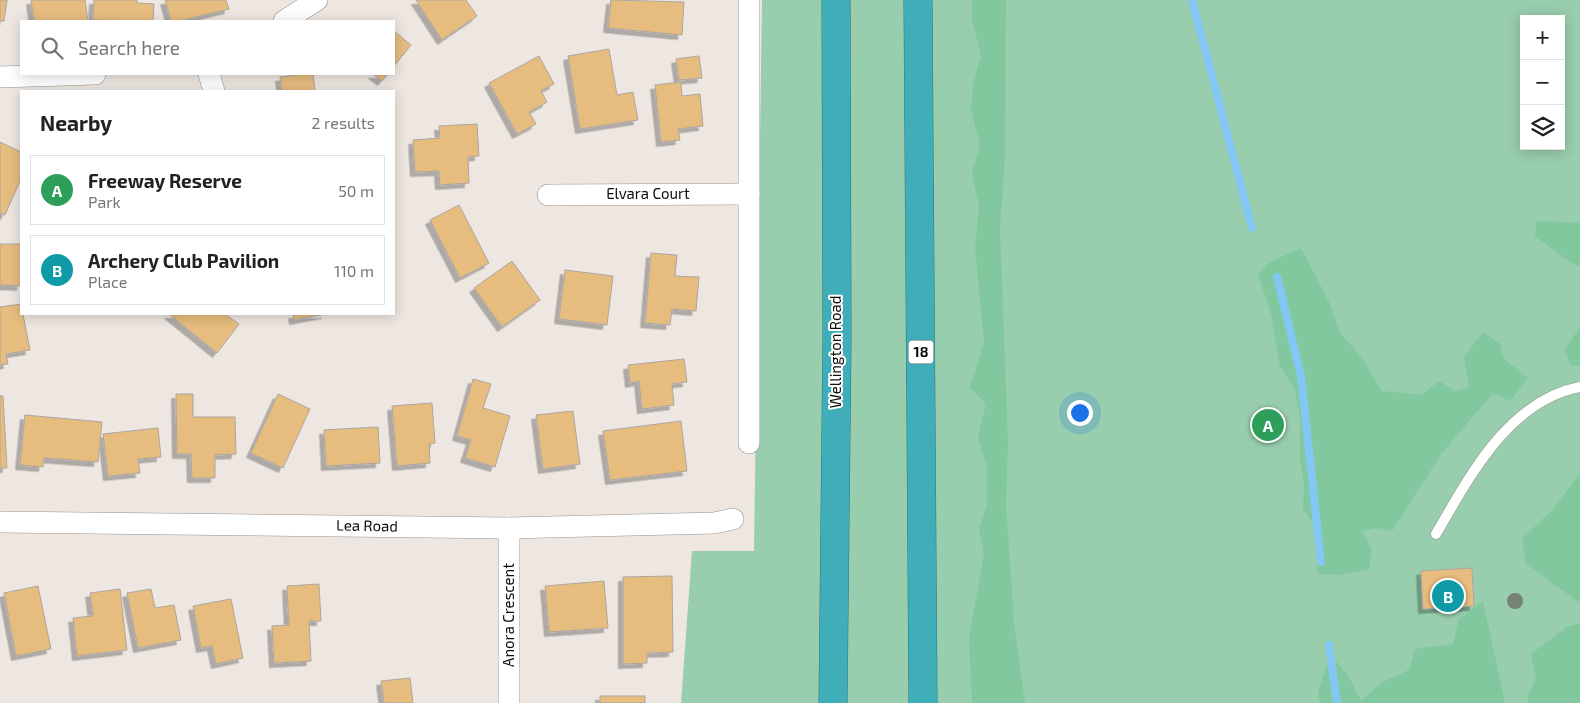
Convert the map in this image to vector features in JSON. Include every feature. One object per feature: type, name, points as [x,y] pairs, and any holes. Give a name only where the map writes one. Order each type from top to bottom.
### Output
[{"type":"highway","name":"Wellington Road","points":[[833,703],[837,339],[836,0]]},
{"type":"highway","name":"18","points":[[918,0],[923,703]]},
{"type":"street","points":[[286,20],[317,0]]},
{"type":"street","points":[[749,0],[749,443]]},
{"type":"street","points":[[0,77],[63,75]]},
{"type":"street","points":[[209,75],[214,90]]},
{"type":"street","name":"Elvara Court","points":[[548,195],[749,194]]},
{"type":"street","name":"Lea Road","points":[[0,522],[508,528],[714,523],[733,519]]},
{"type":"street","name":"Anora Crescent","points":[[508,528],[509,703]]},
{"type":"lane","points":[[1436,534],[1493,445],[1510,426],[1537,402],[1555,393],[1580,387]]},
{"type":"green space","points":[[762,0],[1580,0],[1580,703],[681,703],[692,551],[754,551]]},
{"type":"green space","points":[[972,0],[1006,0],[1005,155],[1000,228],[1008,441],[1006,505],[1014,623],[1025,703],[972,703],[969,639],[984,554],[979,529],[987,506],[987,467],[978,437],[986,404],[970,388],[984,342],[975,248],[979,206],[972,173],[980,146],[971,110],[973,85],[981,55],[972,19]]},
{"type":"green space","points":[[1537,221],[1580,223],[1580,266],[1573,264],[1535,236]]},
{"type":"green space","points":[[1301,248],[1330,304],[1339,331],[1361,357],[1382,391],[1421,395],[1439,381],[1455,391],[1469,387],[1464,357],[1483,332],[1500,344],[1503,358],[1528,378],[1510,401],[1493,393],[1442,453],[1392,531],[1377,528],[1362,531],[1372,550],[1369,569],[1339,575],[1318,574],[1313,523],[1303,509],[1304,484],[1300,458],[1300,418],[1294,387],[1280,367],[1271,314],[1258,274],[1270,262]]},
{"type":"green space","points":[[1580,327],[1580,365],[1571,366],[1565,349]]},
{"type":"green space","points":[[1580,473],[1580,603],[1526,564],[1522,539],[1553,509]]},
{"type":"green space","points":[[1483,601],[1505,703],[1320,703],[1318,693],[1330,654],[1349,677],[1361,701],[1382,682],[1409,670],[1415,649],[1453,644],[1459,619]]},
{"type":"green space","points":[[1580,623],[1580,703],[1528,703],[1528,696],[1536,678],[1531,654],[1567,627]]},
{"type":"building","points":[[0,0],[7,0],[4,21],[0,21]]},
{"type":"building","points":[[31,0],[85,0],[88,20],[34,20]]},
{"type":"building","points":[[94,0],[137,0],[137,3],[154,4],[153,20],[93,20]]},
{"type":"building","points":[[165,0],[226,0],[229,9],[184,20],[171,20]]},
{"type":"building","points":[[416,0],[466,0],[477,16],[442,40]]},
{"type":"building","points":[[611,0],[684,2],[682,35],[608,28]]},
{"type":"building","points":[[395,32],[411,45],[395,65]]},
{"type":"building","points":[[609,49],[617,95],[633,92],[638,120],[580,129],[568,56]]},
{"type":"building","points":[[539,56],[554,84],[541,91],[547,102],[529,112],[536,124],[517,134],[489,83]]},
{"type":"building","points":[[699,56],[702,78],[679,80],[676,59]]},
{"type":"building","points":[[313,75],[315,90],[282,90],[280,77]]},
{"type":"building","points":[[374,75],[387,75],[382,81]]},
{"type":"building","points":[[681,82],[682,96],[700,94],[703,126],[678,129],[680,140],[661,142],[655,85]]},
{"type":"building","points":[[477,124],[479,156],[468,157],[469,183],[440,185],[439,171],[415,172],[413,140],[440,138],[439,126]]},
{"type":"building","points":[[0,142],[20,152],[20,181],[5,215],[0,213]]},
{"type":"building","points":[[459,205],[489,263],[460,278],[430,220]]},
{"type":"building","points":[[0,244],[20,244],[20,286],[0,285]]},
{"type":"building","points":[[651,253],[677,255],[675,276],[699,277],[696,311],[672,309],[670,325],[645,323]]},
{"type":"building","points":[[512,261],[540,300],[502,327],[474,288]]},
{"type":"building","points":[[565,270],[613,276],[607,325],[559,319]]},
{"type":"building","points":[[20,304],[20,315],[23,315],[30,350],[6,354],[8,364],[0,365],[0,307]]},
{"type":"building","points":[[170,315],[226,315],[239,324],[217,353]]},
{"type":"building","points":[[293,315],[321,315],[294,320]]},
{"type":"building","points":[[684,359],[687,382],[672,384],[674,405],[642,409],[639,381],[630,383],[628,365]]},
{"type":"building","points":[[473,379],[491,384],[483,408],[510,416],[495,467],[465,458],[471,440],[457,436]]},
{"type":"building","points":[[176,394],[193,394],[193,417],[235,417],[236,454],[215,455],[215,478],[192,478],[191,454],[177,454]]},
{"type":"building","points":[[278,394],[310,409],[283,468],[251,453]]},
{"type":"building","points":[[0,396],[3,396],[7,468],[0,468]]},
{"type":"building","points":[[432,403],[435,443],[429,444],[430,463],[397,466],[392,406]]},
{"type":"building","points":[[573,411],[580,464],[543,469],[536,415]]},
{"type":"building","points":[[25,415],[102,422],[98,462],[44,458],[43,467],[20,465]]},
{"type":"building","points":[[681,421],[687,471],[610,480],[603,431]]},
{"type":"building","points":[[378,427],[380,463],[326,466],[324,430]]},
{"type":"building","points":[[158,428],[161,457],[138,459],[140,473],[108,476],[103,434]]},
{"type":"building","points":[[1472,568],[1474,606],[1423,609],[1421,571]]},
{"type":"building","points":[[672,576],[673,652],[647,653],[647,663],[623,664],[623,577]]},
{"type":"building","points":[[604,581],[608,628],[549,632],[545,586]]},
{"type":"building","points":[[319,584],[321,621],[309,621],[311,661],[274,663],[272,626],[289,625],[287,586]]},
{"type":"building","points":[[38,586],[51,649],[16,656],[4,593]]},
{"type":"building","points":[[120,589],[127,650],[77,656],[73,618],[93,616],[90,593]]},
{"type":"building","points":[[151,589],[155,608],[174,605],[181,640],[138,648],[127,593]]},
{"type":"building","points":[[231,599],[243,658],[216,664],[212,646],[201,648],[193,606]]},
{"type":"building","points":[[410,678],[413,703],[384,703],[381,681]]},
{"type":"building","points":[[600,696],[645,696],[645,703],[600,703]]},
{"type":"waterway","points":[[1192,0],[1252,228]]},
{"type":"waterway","points":[[1277,277],[1301,376],[1321,562]]},
{"type":"waterway","points":[[1329,645],[1337,703]]},
{"type":"place","name":"Freeway Reserve","points":[[1268,425]]},
{"type":"place","name":"Archery Club Pavilion","points":[[1448,596]]}]
